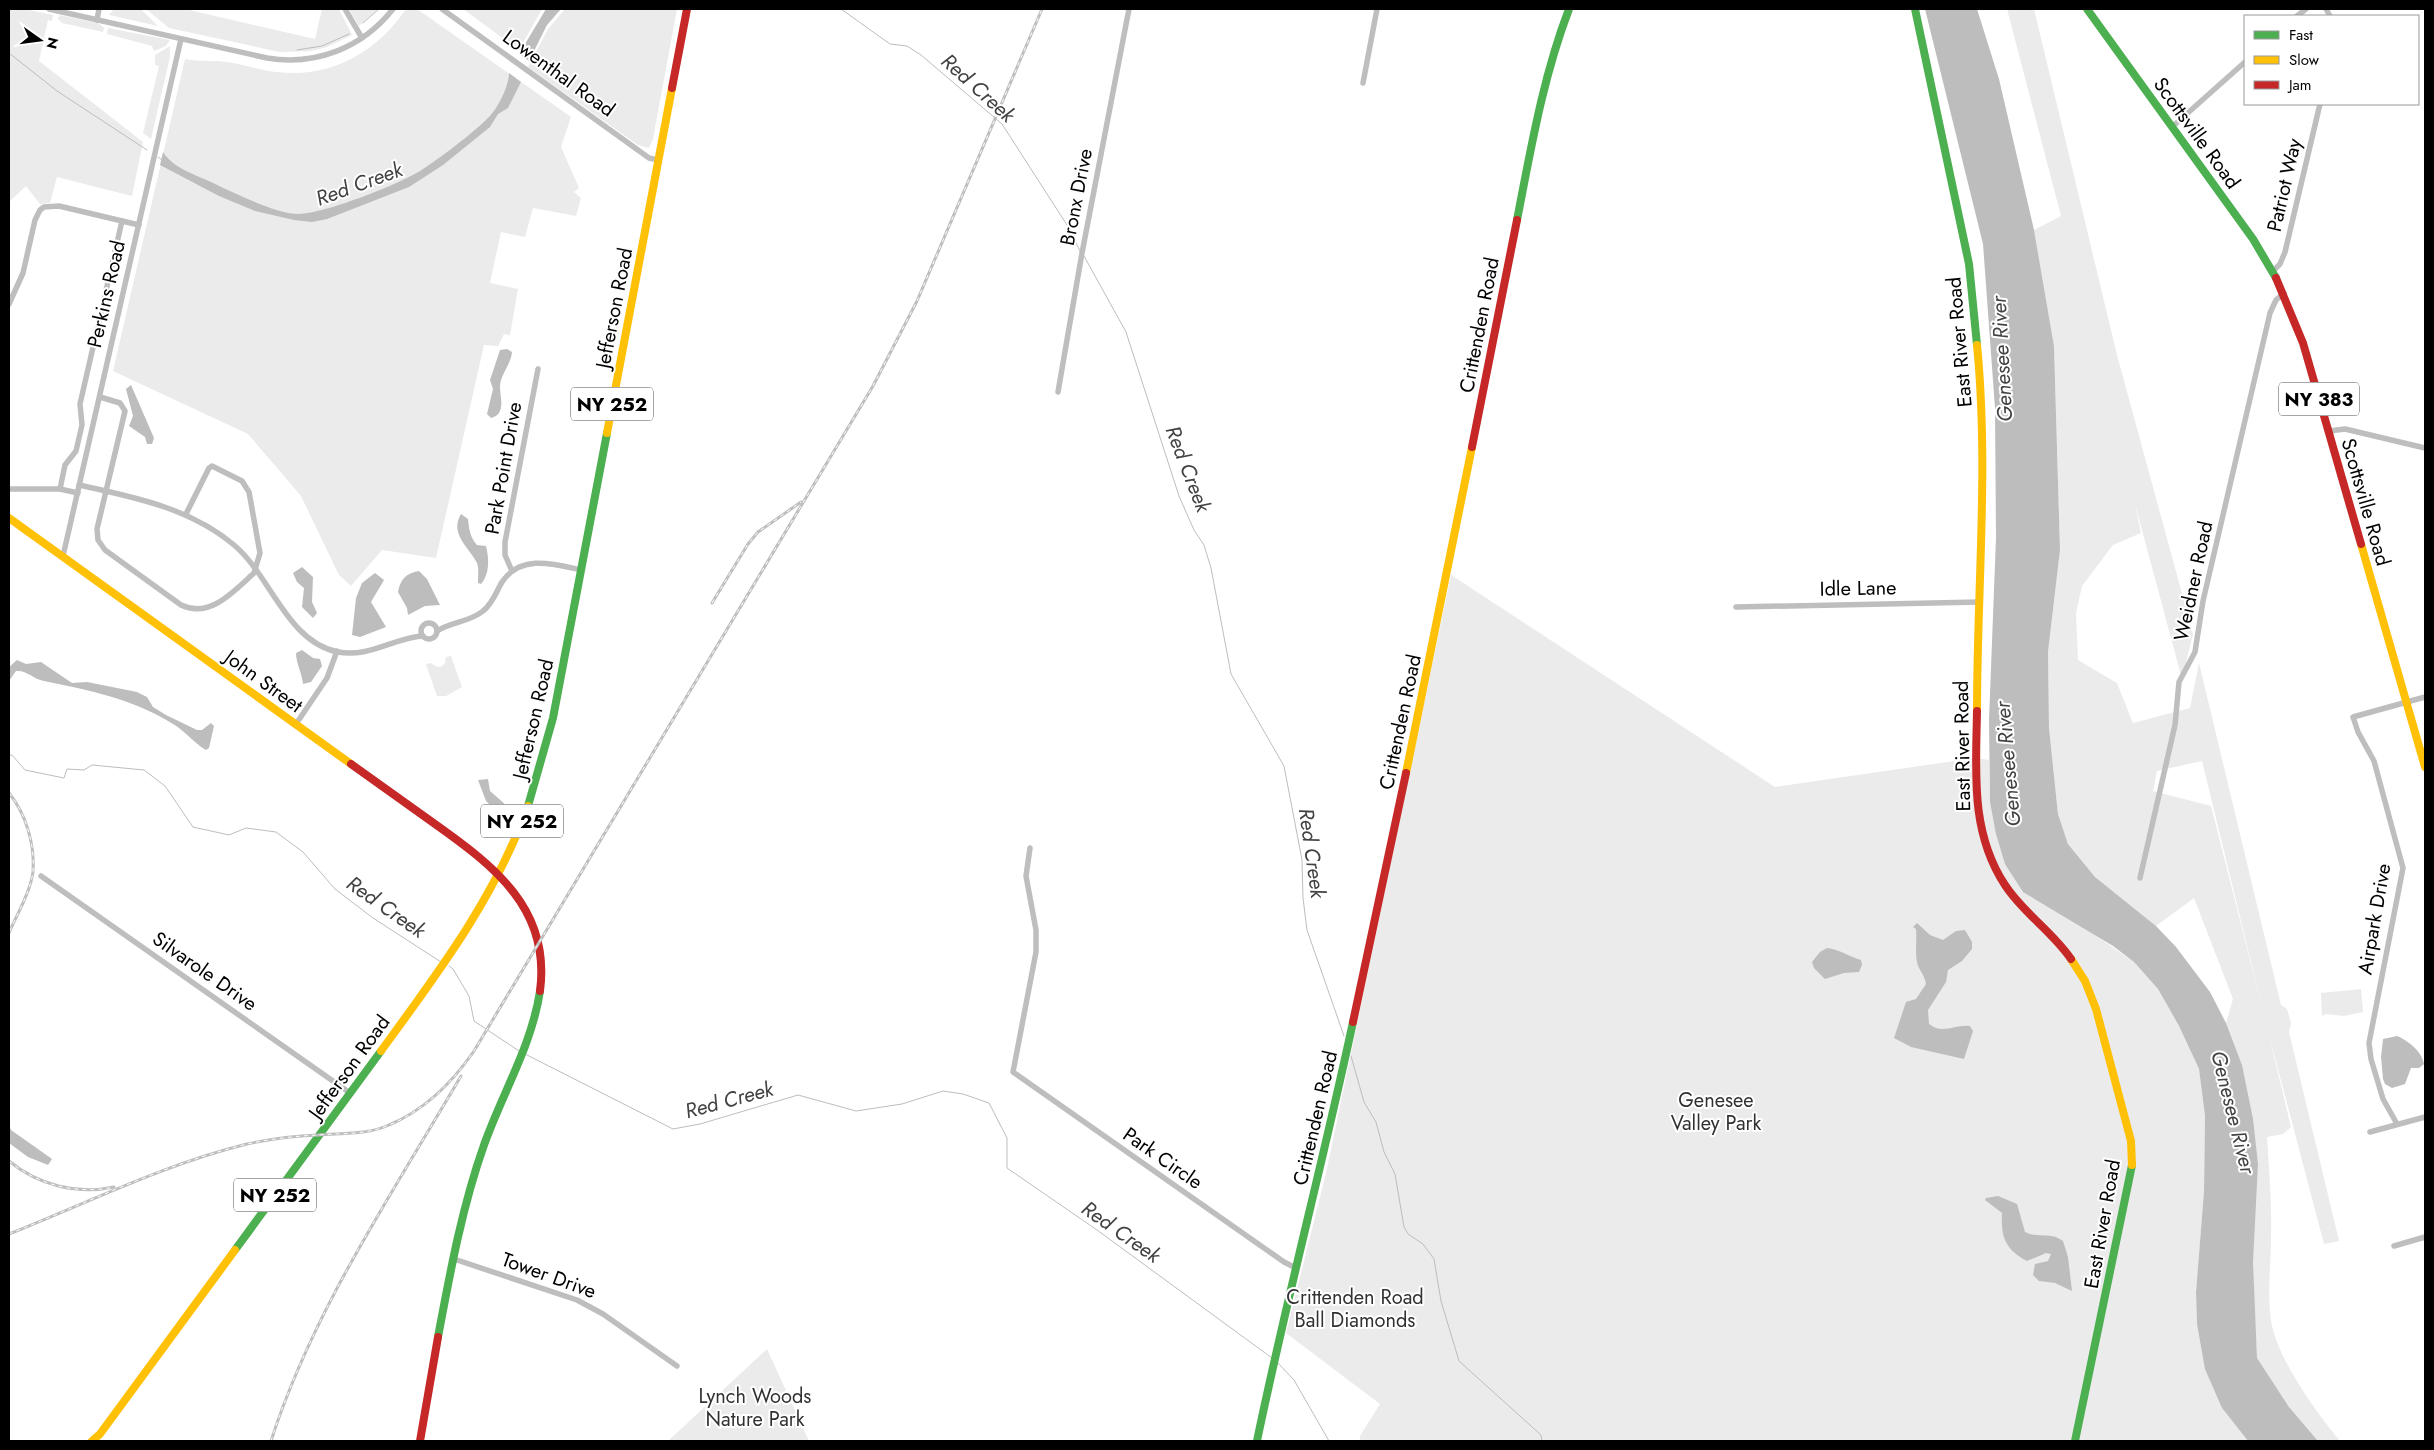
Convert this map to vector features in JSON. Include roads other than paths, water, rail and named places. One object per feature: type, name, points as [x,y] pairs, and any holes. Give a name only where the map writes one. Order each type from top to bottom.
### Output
[{"type":"street","points":[[48,9],[267,58],[290,60],[329,54],[362,38],[378,26],[393,9]]},
{"type":"street","points":[[97,20],[99,9]]},
{"type":"street","points":[[345,9],[362,38]]},
{"type":"street","name":"Lowenthal Road","points":[[442,9],[649,158],[658,160]]},
{"type":"street","name":"Jefferson Road","points":[[92,1441],[99,1438],[449,958],[476,916],[499,873],[521,824],[544,755],[581,570],[687,9]]},
{"type":"street","name":"Bronx Drive","points":[[1058,392],[1082,254],[1129,9]]},
{"type":"street","points":[[1363,83],[1377,9]]},
{"type":"street","name":"Crittenden Road","points":[[1257,1441],[1276,1350],[1334,1111],[1426,677],[1544,84],[1554,48],[1569,9]]},
{"type":"street","name":"East River Road","points":[[1915,9],[1969,264],[1980,375],[1982,432],[1976,758],[1978,815],[1992,862],[2009,891],[2060,943],[2085,981],[2096,1009],[2130,1135],[2132,1161],[2129,1184],[2075,1441]]},
{"type":"street","name":"Scottsville Road","points":[[2087,9],[2248,232],[2284,292],[2300,334],[2425,767]]},
{"type":"street","name":"Perkins Road","points":[[63,556],[181,39]]},
{"type":"street","points":[[2172,127],[2244,63]]},
{"type":"street","name":"Patriot Way","points":[[2273,271],[2280,264],[2285,252],[2320,105]]},
{"type":"street","points":[[9,304],[23,272],[35,220],[40,210],[44,207],[59,206],[138,225]]},
{"type":"street","points":[[60,489],[65,465],[76,451],[82,425],[80,404],[122,222]]},
{"type":"street","name":"Weidner Road","points":[[2140,878],[2175,725],[2179,682],[2195,652],[2203,601],[2270,313],[2276,300],[2284,292]]},
{"type":"street","name":"Park Point Drive","points":[[512,571],[505,555],[505,542],[538,369]]},
{"type":"street","points":[[100,396],[120,403],[125,412],[97,530],[101,546],[181,605],[195,609],[210,607],[249,578],[256,569],[260,553],[251,498],[242,481],[214,466],[210,466],[186,514]]},
{"type":"street","points":[[2328,431],[2345,429],[2425,448]]},
{"type":"street","points":[[79,485],[161,505],[206,524],[229,541],[256,569],[300,631],[317,644],[336,651],[367,652],[422,634],[428,624],[436,629],[482,612],[512,571],[525,565],[538,563],[581,570]]},
{"type":"street","points":[[9,489],[60,489],[78,493]]},
{"type":"street","name":"John Street","points":[[9,518],[469,848],[499,873],[524,905],[539,948],[540,992],[535,1019],[478,1164],[454,1259],[420,1441]]},
{"type":"street","name":"Idle Lane","points":[[1736,607],[1980,602]]},
{"type":"street","points":[[422,634],[433,638],[436,629]]},
{"type":"street","points":[[296,724],[327,678],[336,651]]},
{"type":"street","points":[[2406,702],[2425,697]]},
{"type":"street","name":"Airpark Drive","points":[[2397,1124],[2383,1099],[2371,1060],[2369,1043],[2403,865],[2373,758],[2358,732],[2353,717],[2406,702]]},
{"type":"street","name":"Park Circle","points":[[1030,848],[1026,876],[1036,930],[1036,952],[1013,1072],[1276,1257],[1296,1268]]},
{"type":"street","name":"Silvarole Drive","points":[[41,876],[350,1093]]},
{"type":"street","points":[[2370,1132],[2425,1117]]},
{"type":"street","points":[[2394,1246],[2425,1237]]},
{"type":"street","name":"Tower Drive","points":[[454,1259],[578,1300],[603,1314],[677,1366]]},
{"type":"water","points":[[546,9],[561,9],[547,25],[529,61],[519,54]]},
{"type":"water","name":"Genesee River","points":[[1925,9],[1977,9],[1999,79],[2034,230],[2054,346],[2060,550],[2048,652],[2049,728],[2058,814],[2068,844],[2095,877],[2156,926],[2176,947],[2210,992],[2226,1023],[2242,1065],[2253,1119],[2258,1164],[2253,1262],[2257,1358],[2289,1407],[2318,1441],[2248,1441],[2222,1408],[2205,1369],[2197,1324],[2196,1292],[2204,1191],[2205,1116],[2199,1069],[2179,1026],[2158,989],[2134,962],[2113,946],[2023,892],[2005,864],[1996,834],[1990,802],[1989,720],[1996,538],[1995,408],[1983,244]]},
{"type":"water","points":[[509,73],[521,82],[508,108],[498,114],[490,127],[443,165],[409,187],[327,219],[312,222],[294,220],[255,211],[219,196],[160,165],[163,152],[167,158],[184,170],[242,197],[289,213],[299,214],[326,209],[409,177],[446,153],[489,117],[505,90]]},
{"type":"water","points":[[507,349],[512,352],[500,382],[501,408],[497,415],[491,418],[487,414],[493,389],[490,380],[500,350]]},
{"type":"water","points":[[131,385],[154,438],[152,444],[147,444],[145,437],[129,426],[133,416],[126,389]]},
{"type":"water","points":[[461,514],[468,519],[470,533],[477,545],[486,546],[488,566],[486,576],[481,584],[478,583],[477,563],[462,540],[457,528]]},
{"type":"water","points":[[302,567],[313,577],[312,602],[317,613],[313,618],[302,607],[304,588],[297,582],[293,573]]},
{"type":"water","points":[[419,571],[427,579],[440,605],[425,606],[408,615],[407,608],[398,592],[399,588],[407,575]]},
{"type":"water","points":[[375,573],[384,580],[371,602],[386,627],[360,637],[352,635],[356,598],[362,583]]},
{"type":"water","points":[[302,650],[313,658],[320,659],[322,666],[311,682],[303,684],[296,653]]},
{"type":"water","points":[[17,660],[26,664],[41,662],[72,683],[87,682],[137,692],[147,697],[153,707],[197,730],[202,730],[211,723],[214,726],[209,748],[206,750],[158,715],[110,696],[40,680],[20,671],[16,671],[9,681],[9,667]]},
{"type":"water","points":[[488,779],[490,791],[507,806],[497,830],[491,827],[494,809],[486,801],[478,780]]},
{"type":"water","points":[[1917,923],[1930,935],[1943,940],[1956,931],[1965,930],[1972,942],[1972,949],[1962,961],[1948,970],[1946,982],[1928,1010],[1929,1024],[1939,1029],[1970,1026],[1973,1031],[1964,1059],[1911,1047],[1894,1038],[1906,1002],[1916,999],[1926,984],[1916,958],[1916,929],[1913,927]]},
{"type":"water","points":[[1827,948],[1861,960],[1862,965],[1859,972],[1844,973],[1825,979],[1814,968],[1812,962],[1820,952]]},
{"type":"water","points":[[2397,1036],[2414,1047],[2423,1059],[2424,1064],[2419,1068],[2411,1068],[2405,1084],[2392,1088],[2385,1084],[2383,1079],[2381,1057],[2383,1039]]},
{"type":"water","points":[[9,1124],[11,1130],[52,1159],[48,1165],[28,1157],[9,1143]]},
{"type":"water","points":[[1998,1196],[2017,1204],[2025,1232],[2035,1235],[2054,1236],[2063,1241],[2068,1257],[2072,1291],[2055,1283],[2039,1281],[2033,1275],[2035,1264],[2048,1261],[2051,1254],[2046,1253],[2027,1261],[2009,1247],[2003,1235],[2002,1213],[1985,1200],[1986,1198]]},
{"type":"waterway","points":[[363,23],[379,9]]},
{"type":"waterway","name":"Red Creek","points":[[841,9],[890,44],[907,46],[921,55],[1002,124],[1067,225],[1080,251]]},
{"type":"waterway","points":[[297,50],[322,46],[349,34]]},
{"type":"waterway","name":"Red Creek","points":[[9,53],[57,91],[147,150]]},
{"type":"waterway","name":"Red Creek","points":[[158,157],[162,160]]},
{"type":"waterway","name":"Red Creek","points":[[1084,256],[1126,332],[1179,496],[1194,530],[1204,545],[1211,568],[1231,674],[1284,766],[1302,860],[1303,898],[1307,930],[1344,1036]]},
{"type":"waterway","name":"Red Creek","points":[[9,755],[12,755],[25,770],[64,778],[67,769],[84,770],[92,765],[144,770],[165,786],[193,827],[229,835],[246,828],[276,832],[303,852],[335,889],[373,918],[441,962]]},
{"type":"waterway","name":"Red Creek","points":[[449,966],[453,969],[469,996],[474,1021],[519,1051]]},
{"type":"waterway","name":"Red Creek","points":[[525,1054],[673,1129],[700,1124],[798,1095],[856,1111],[902,1104],[943,1091],[963,1094],[989,1103],[1007,1138],[1007,1168],[1097,1230],[1272,1358]]},
{"type":"waterway","name":"Red Creek","points":[[1351,1056],[1364,1102],[1376,1122],[1384,1152],[1395,1174],[1404,1227],[1408,1234],[1423,1244],[1434,1259],[1441,1301],[1459,1361],[1541,1435],[1542,1441]]},
{"type":"waterway","name":"Red Creek","points":[[1277,1362],[1294,1380],[1329,1441]]},
{"type":"railway","points":[[9,1234],[156,1173],[216,1152],[274,1139],[354,1133],[381,1128],[414,1112],[437,1094],[457,1074],[474,1051],[873,386],[917,301],[1042,9]]},
{"type":"railway","points":[[712,603],[748,544],[758,532],[801,502]]},
{"type":"railway","points":[[9,793],[25,820],[31,840],[33,861],[33,872],[29,888],[9,933]]},
{"type":"railway","points":[[271,1441],[288,1393],[331,1299],[461,1076]]},
{"type":"railway","points":[[9,1161],[32,1176],[58,1186],[86,1190],[114,1187]]},
{"type":"park label","name":"Genesee Valley Park","points":[[1716,1112]]},
{"type":"park label","name":"Crittenden Road Ball Diamonds","points":[[1355,1308]]},
{"type":"park label","name":"Lynch Woods Nature Park","points":[[755,1408]]}]
